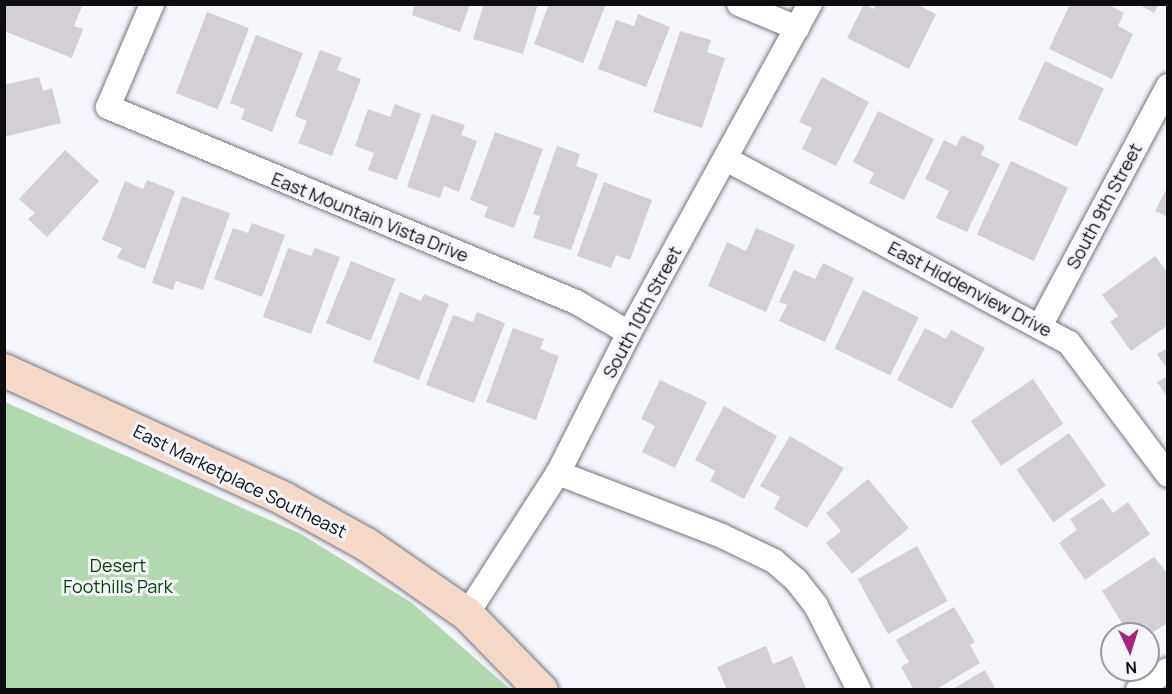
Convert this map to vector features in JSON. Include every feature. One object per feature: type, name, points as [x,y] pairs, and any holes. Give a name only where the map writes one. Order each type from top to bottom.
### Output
[{"type":"street","name":"East Mountain Vista Drive","points":[[152,4],[108,107],[576,302],[629,333]]},
{"type":"street","points":[[739,4],[797,28]]},
{"type":"street","name":"South 10th Street","points":[[467,614],[558,473],[629,333],[810,4]]},
{"type":"street","name":"South 9th Street","points":[[1040,326],[1167,86]]},
{"type":"street","name":"East Hiddenview Drive","points":[[726,159],[1069,343],[1167,475]]},
{"type":"street","name":"East Marketplace Southeast","points":[[4,370],[283,498],[366,544],[467,614],[541,690]]},
{"type":"street","points":[[558,473],[722,536],[774,561],[796,580],[816,606],[859,690]]},
{"type":"street","points":[[1138,690],[1167,670]]},
{"type":"green space","name":"Desert Foothills Park","points":[[5,402],[301,534],[412,603],[510,689],[5,689]]},
{"type":"building","points":[[4,4],[83,4],[74,26],[83,29],[72,58],[4,31]]},
{"type":"building","points":[[415,4],[470,4],[460,32],[412,15]]},
{"type":"building","points":[[484,4],[538,4],[523,54],[473,39]]},
{"type":"building","points":[[549,4],[606,4],[583,63],[534,44]]},
{"type":"building","points":[[864,4],[874,9],[876,4],[916,4],[936,14],[909,69],[847,38]]},
{"type":"building","points":[[1070,4],[1107,4],[1124,13],[1118,26],[1133,34],[1112,79],[1049,49]]},
{"type":"building","points":[[1138,4],[1159,4],[1154,13]]},
{"type":"building","points":[[207,12],[249,28],[218,109],[176,93]]},
{"type":"building","points":[[638,14],[670,27],[646,87],[598,69],[616,20],[634,26]]},
{"type":"building","points":[[680,31],[711,40],[707,52],[725,58],[702,128],[653,112]]},
{"type":"building","points":[[256,35],[303,53],[272,132],[241,119],[245,109],[230,103]]},
{"type":"building","points":[[320,50],[342,58],[337,70],[361,79],[332,156],[298,143],[307,121],[295,116]]},
{"type":"building","points":[[1045,61],[1104,88],[1077,146],[1018,119]]},
{"type":"building","points":[[39,77],[43,91],[52,88],[61,123],[4,137],[4,85]]},
{"type":"building","points":[[822,77],[869,102],[836,166],[802,149],[812,128],[799,122]]},
{"type":"building","points":[[395,104],[421,114],[397,180],[368,170],[374,153],[355,146],[368,109],[390,117]]},
{"type":"building","points":[[878,111],[934,139],[904,200],[869,183],[874,173],[853,162]]},
{"type":"building","points":[[432,114],[465,125],[461,135],[477,141],[459,192],[444,186],[440,198],[407,187]]},
{"type":"building","points":[[495,132],[543,149],[514,228],[484,217],[488,207],[470,200]]},
{"type":"building","points":[[962,135],[985,146],[981,155],[1000,164],[967,232],[936,218],[949,191],[925,179],[944,140],[956,146]]},
{"type":"building","points":[[557,146],[580,154],[576,166],[598,174],[571,250],[533,238],[540,216],[533,214]]},
{"type":"building","points":[[65,150],[99,181],[47,237],[28,219],[35,213],[19,199]]},
{"type":"building","points":[[1011,161],[1068,188],[1034,261],[977,234]]},
{"type":"building","points":[[147,180],[175,191],[145,269],[117,258],[122,248],[102,240],[125,181],[143,189]]},
{"type":"building","points":[[604,182],[652,200],[630,260],[616,255],[611,268],[577,256]]},
{"type":"building","points":[[1168,186],[1168,217],[1155,211]]},
{"type":"building","points":[[182,196],[230,213],[203,290],[176,281],[173,290],[152,283]]},
{"type":"building","points":[[252,223],[285,235],[262,297],[214,279],[233,228],[248,233]]},
{"type":"building","points":[[756,228],[795,245],[766,312],[708,286],[727,242],[746,251]]},
{"type":"building","points":[[288,248],[311,256],[315,248],[340,257],[311,334],[263,317]]},
{"type":"building","points":[[1155,256],[1168,273],[1168,325],[1131,351],[1110,322],[1118,316],[1102,295]]},
{"type":"building","points":[[351,261],[396,279],[370,341],[326,323]]},
{"type":"building","points":[[823,263],[854,278],[825,342],[779,321],[787,305],[779,302],[794,270],[815,279]]},
{"type":"building","points":[[863,290],[919,317],[890,376],[835,348]]},
{"type":"building","points":[[400,292],[421,301],[424,294],[449,304],[419,380],[373,362]]},
{"type":"building","points":[[477,312],[505,323],[474,403],[426,385],[453,315],[473,322]]},
{"type":"building","points":[[513,328],[544,339],[540,349],[559,356],[536,420],[486,402]]},
{"type":"building","points":[[925,328],[946,339],[951,330],[985,348],[952,409],[897,380]]},
{"type":"building","points":[[1168,348],[1168,370],[1157,354]]},
{"type":"building","points":[[1168,376],[1168,398],[1157,382]]},
{"type":"building","points":[[1033,379],[1063,424],[1001,466],[971,421]]},
{"type":"building","points":[[660,380],[707,402],[675,468],[642,452],[655,426],[641,419]]},
{"type":"building","points":[[724,406],[777,436],[744,499],[710,481],[715,471],[695,460]]},
{"type":"building","points":[[1069,433],[1106,485],[1053,522],[1017,470]]},
{"type":"building","points":[[790,436],[844,468],[807,528],[774,509],[780,497],[760,486]]},
{"type":"building","points":[[868,479],[909,528],[852,574],[826,543],[841,531],[826,513]]},
{"type":"building","points":[[1102,498],[1113,513],[1128,502],[1150,534],[1085,580],[1059,543],[1077,530],[1070,519]]},
{"type":"building","points":[[917,546],[948,601],[888,634],[858,579]]},
{"type":"building","points":[[1154,557],[1168,574],[1168,623],[1160,628],[1160,622],[1121,622],[1102,591]]},
{"type":"building","points":[[954,607],[975,642],[970,645],[980,663],[935,690],[914,690],[901,667],[909,662],[896,640]]},
{"type":"building","points":[[766,646],[773,664],[792,656],[806,688],[727,690],[717,667]]},
{"type":"building","points":[[985,670],[996,690],[951,690]]}]
